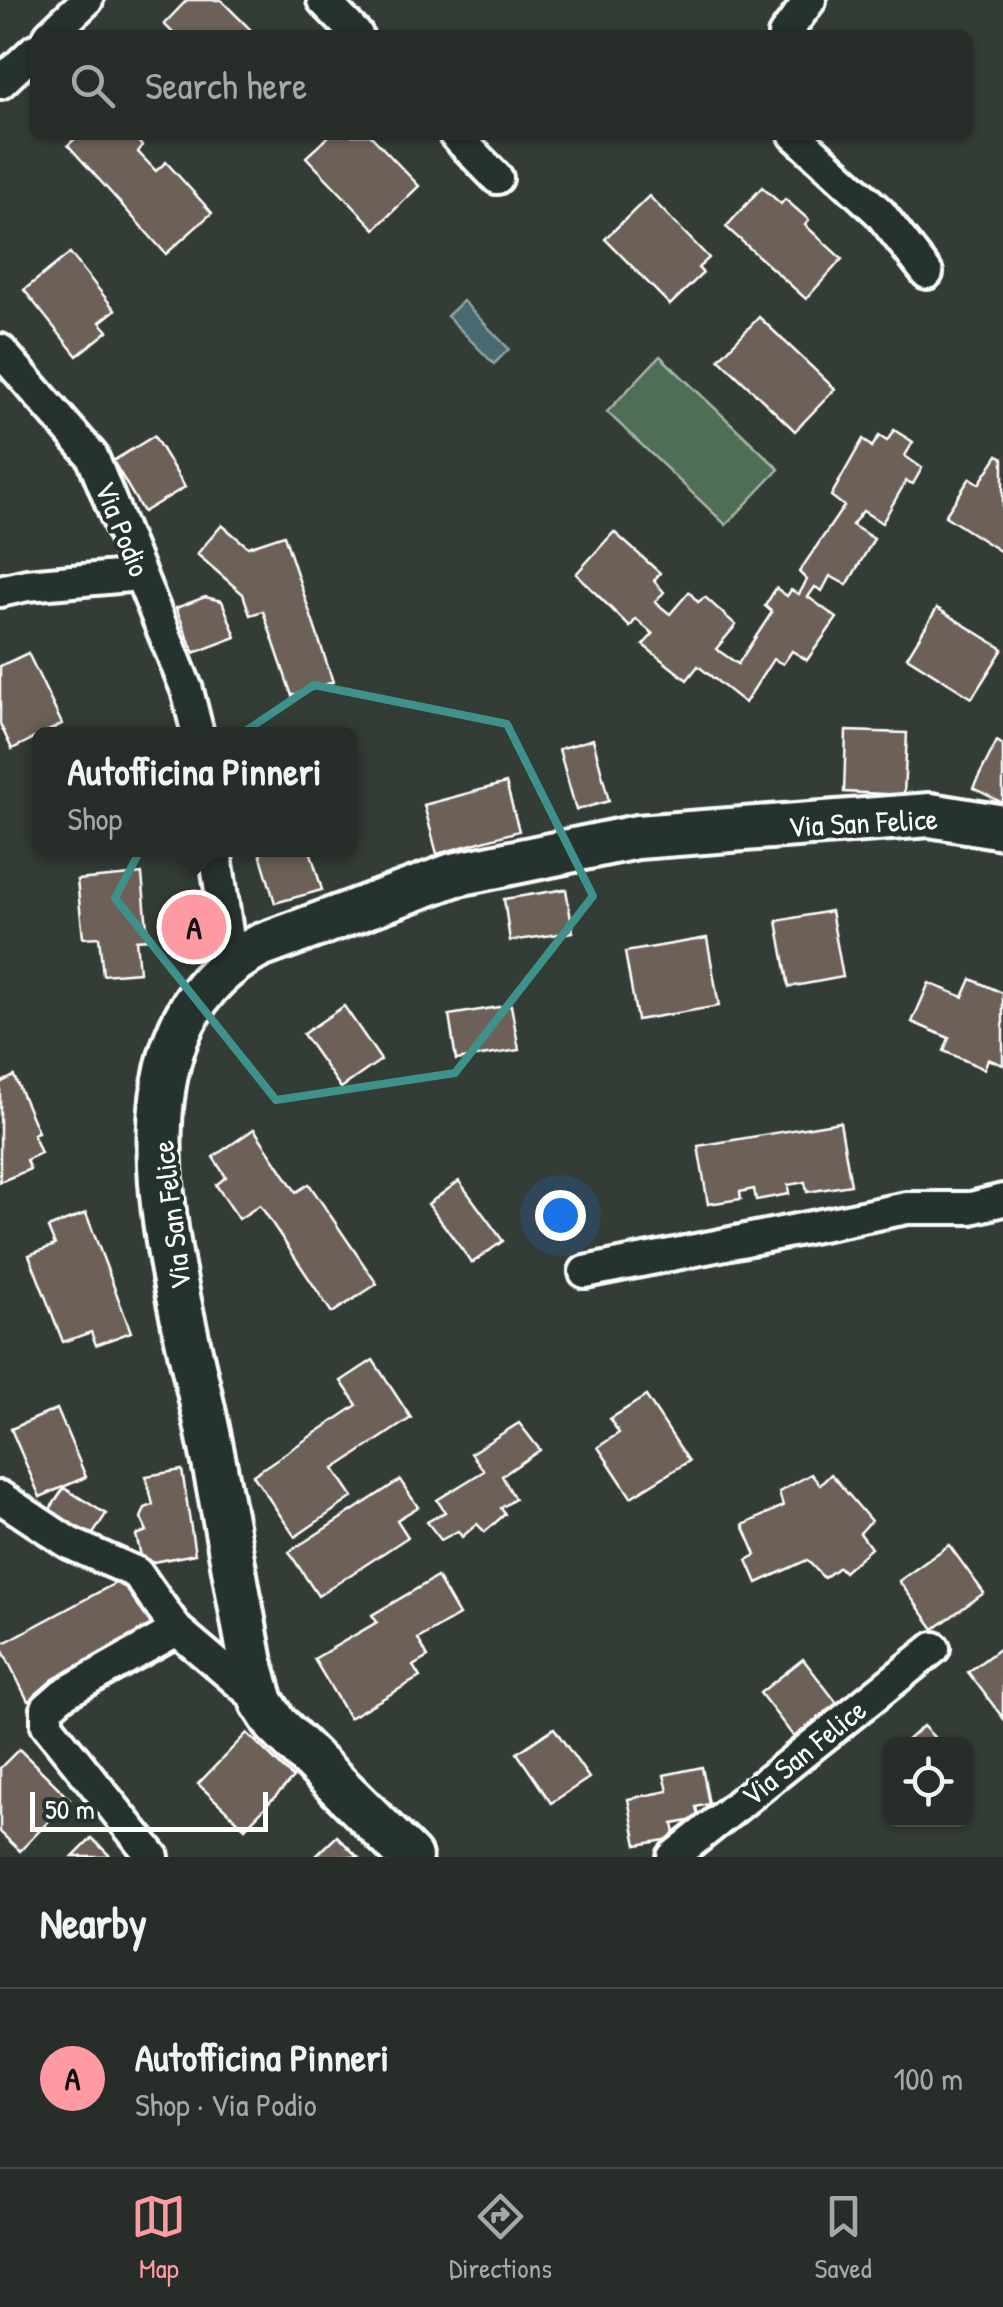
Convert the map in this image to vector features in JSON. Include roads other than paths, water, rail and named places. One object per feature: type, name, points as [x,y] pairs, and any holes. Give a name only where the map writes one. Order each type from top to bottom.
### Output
[{"type":"street","points":[[55,30],[88,0]]},
{"type":"street","points":[[323,0],[352,30]]},
{"type":"street","points":[[788,30],[810,0]]},
{"type":"street","points":[[0,83],[30,55]]},
{"type":"street","points":[[460,140],[497,178]]},
{"type":"street","points":[[801,140],[880,213],[926,274]]},
{"type":"street","name":"Via Podio","points":[[0,350],[92,456],[187,690],[196,727]]},
{"type":"street","points":[[0,592],[27,585],[140,575]]},
{"type":"street","name":"Via San Felice","points":[[410,1857],[276,1724],[262,1702],[250,1663],[161,1176],[164,1084],[179,1027],[195,996],[231,960],[335,916],[452,874],[637,837],[930,815],[1003,827]]},
{"type":"street","points":[[216,857],[231,960]]},
{"type":"street","points":[[585,1272],[907,1208],[971,1208],[1003,1200]]},
{"type":"street","points":[[0,1497],[69,1543],[138,1572],[177,1630],[262,1702]]},
{"type":"street","points":[[153,1857],[46,1725],[47,1708],[63,1694],[177,1630]]},
{"type":"street","name":"Via San Felice","points":[[673,1857],[934,1648]]},
{"type":"water","points":[[463,301],[509,349],[494,364],[447,316]]},
{"type":"place","name":"Autofficina Pinneri","points":[[194,927]]}]
